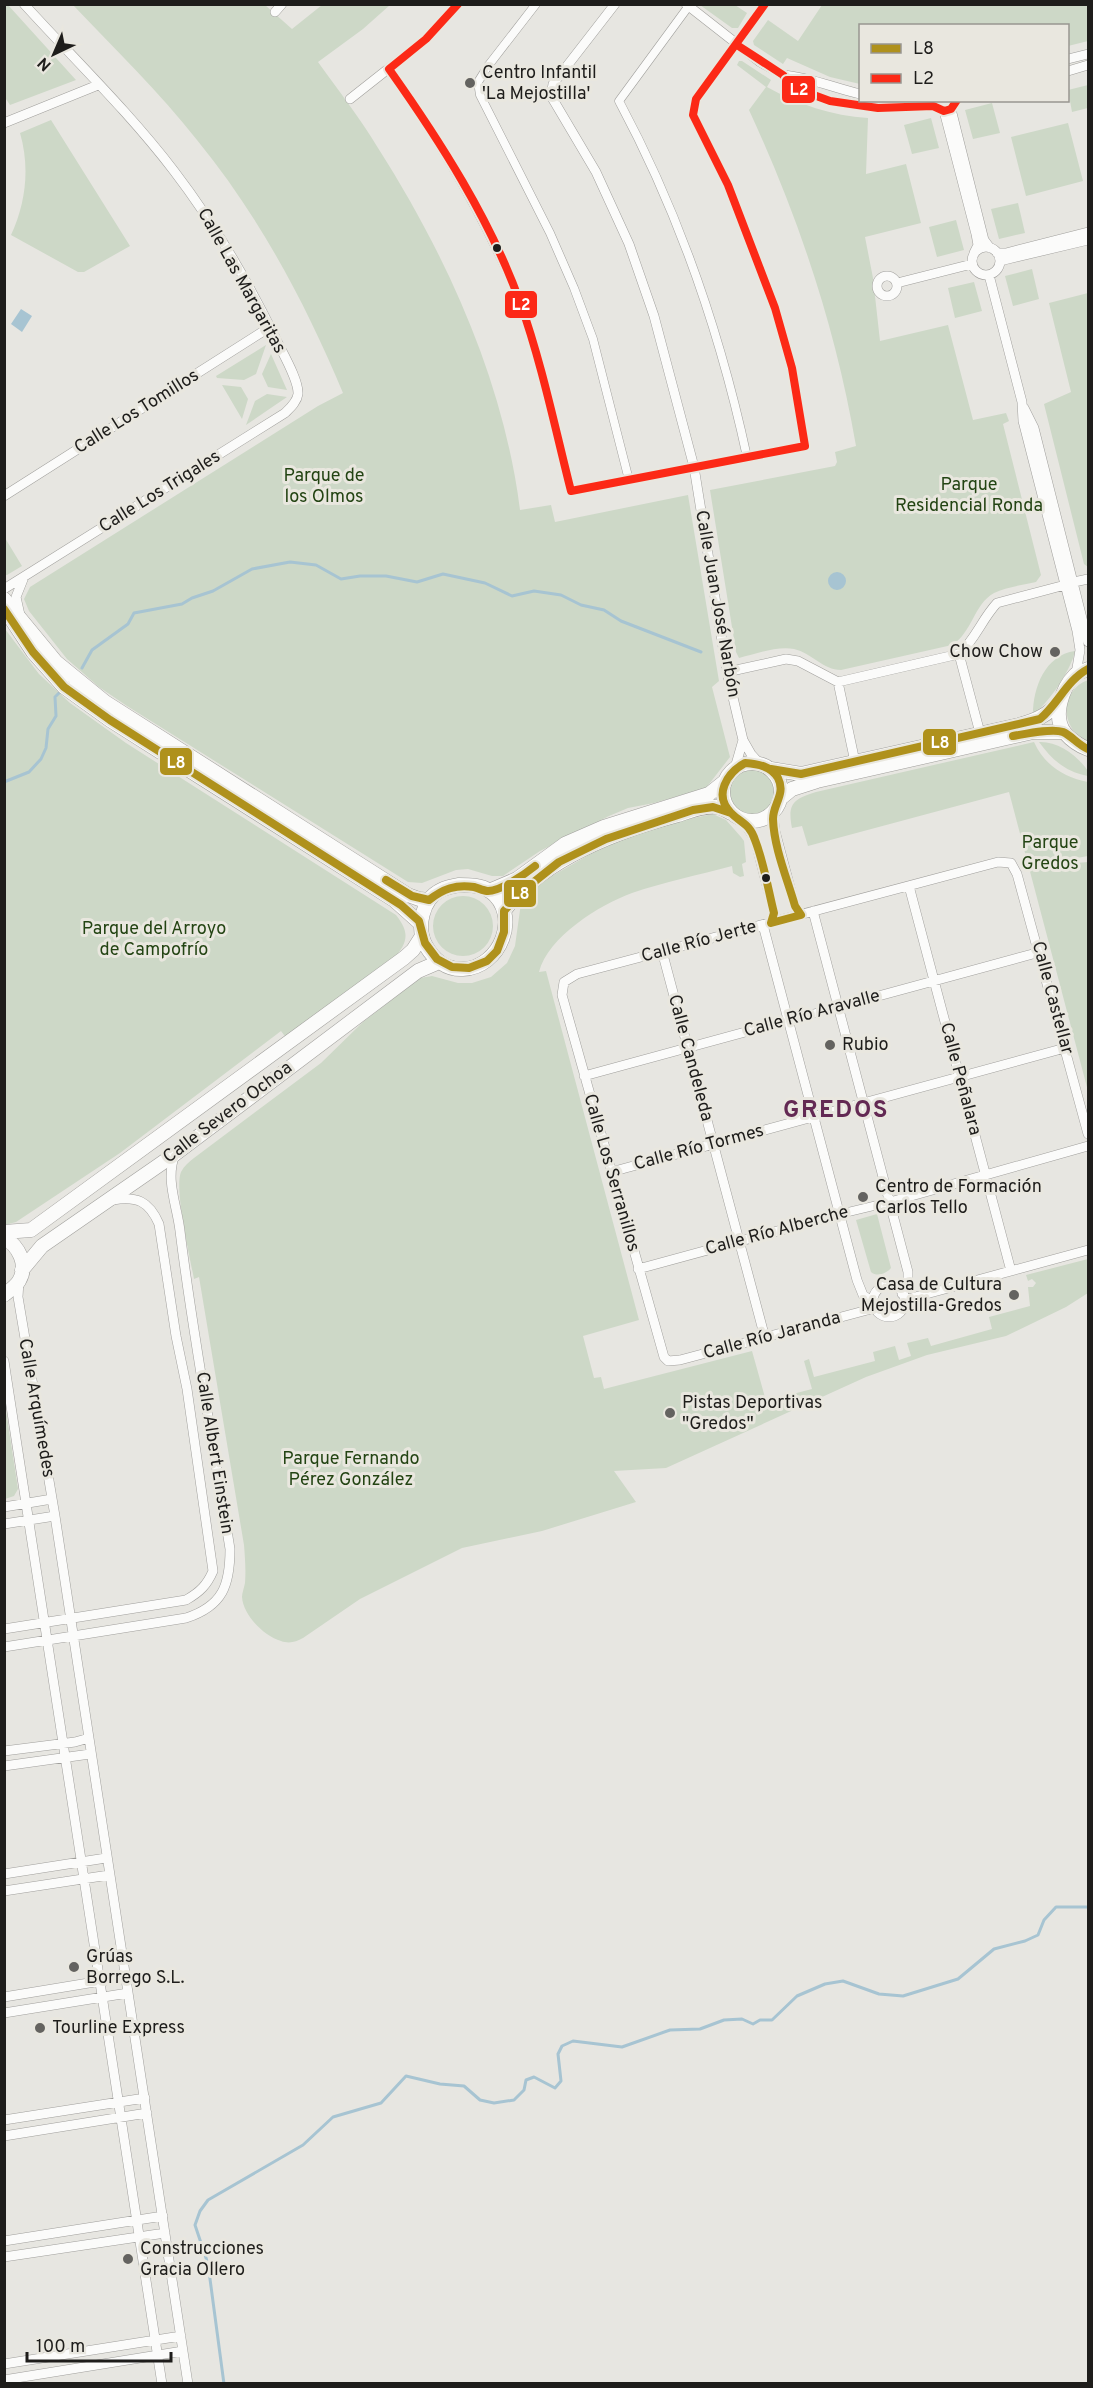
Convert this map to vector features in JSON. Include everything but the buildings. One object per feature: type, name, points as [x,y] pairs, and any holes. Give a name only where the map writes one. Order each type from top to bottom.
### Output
[{"type":"main road","points":[[4,599],[13,618],[53,676],[92,708],[403,906],[421,930],[426,946],[440,962],[456,969],[469,969],[491,959],[501,945],[505,932],[504,911],[489,891],[473,885],[459,885],[440,890],[429,900],[421,930]]},
{"type":"main road","points":[[4,608],[56,662],[105,702],[408,895],[429,900]]},
{"type":"main road","points":[[489,891],[517,879],[565,844],[604,827],[709,794],[724,782],[735,768],[745,763],[801,774],[1040,719],[1060,701],[1082,672]]},
{"type":"main road","points":[[1060,701],[1059,715],[1063,732]]},
{"type":"main road","points":[[504,911],[523,889],[570,857],[609,838],[654,821],[700,808],[718,807],[737,817],[757,822],[773,814],[781,798],[792,789],[817,781],[1033,732],[1063,732],[1086,750]]},
{"type":"main road","points":[[765,766],[780,782],[781,798]]},
{"type":"main road","points":[[724,782],[722,790],[724,802],[737,817]]},
{"type":"main road","name":"Calle Severo Ochoa","points":[[4,1232],[31,1230],[413,950],[421,930]]},
{"type":"main road","name":"Calle Severo Ochoa","points":[[4,1295],[42,1246],[175,1154],[418,971],[440,962]]},
{"type":"main road","points":[[4,1237],[15,1244],[21,1255],[21,1275]]},
{"type":"street","name":"Calle Las Margaritas","points":[[24,4],[160,154],[203,211],[228,249],[294,377],[298,394],[294,404]]},
{"type":"street","points":[[350,99],[426,39],[458,4]]},
{"type":"street","points":[[536,4],[478,82],[480,95],[546,224],[574,288],[593,339],[629,480]]},
{"type":"street","name":"Calle Juan José Narbón","points":[[615,4],[553,84],[551,96],[596,172],[629,244],[654,316],[694,467],[727,672],[743,740],[751,754],[765,766]]},
{"type":"street","points":[[389,69],[441,148],[477,210],[509,277],[551,406],[571,491],[806,446],[792,368],[775,308],[728,185],[693,115],[696,99],[765,4]]},
{"type":"street","points":[[747,457],[732,388],[708,306],[666,198],[643,145],[619,100],[687,5],[737,45],[783,75],[792,87],[830,101],[878,108],[932,103],[951,107]]},
{"type":"street","points":[[1069,59],[1089,54]]},
{"type":"street","points":[[1069,71],[1089,65]]},
{"type":"street","points":[[783,75],[798,76],[833,88],[859,93]]},
{"type":"street","points":[[4,123],[98,85]]},
{"type":"street","points":[[951,107],[984,240],[995,254],[996,270],[989,275],[976,272],[972,264],[978,245],[951,107]]},
{"type":"street","points":[[974,253],[981,248],[995,254],[1006,253],[1089,232]]},
{"type":"street","points":[[995,254],[1089,240]]},
{"type":"street","points":[[897,283],[972,264]]},
{"type":"street","points":[[989,275],[1022,402],[1034,428],[1069,584],[1082,672]]},
{"type":"street","name":"Calle Los Tomillos","points":[[4,496],[270,327]]},
{"type":"street","name":"Calle Los Trigales","points":[[4,589],[9,583],[24,577],[285,413],[294,404]]},
{"type":"street","points":[[13,618],[16,597],[24,577]]},
{"type":"street","points":[[727,672],[786,659],[798,661],[838,682],[959,654],[966,648],[997,603],[1089,579]]},
{"type":"street","points":[[1069,584],[1089,642]]},
{"type":"street","points":[[959,654],[980,733]]},
{"type":"street","points":[[838,682],[855,762]]},
{"type":"street","name":"Calle Juan José Narbón","points":[[735,768],[743,740]]},
{"type":"street","points":[[773,814],[775,831],[795,906],[801,915]]},
{"type":"street","points":[[737,817],[755,839],[774,913],[767,924],[789,1020],[860,1290],[882,1316],[893,1316],[902,1310],[903,1297],[908,1284],[908,1272],[813,911]]},
{"type":"street","name":"Calle Río Jerte","points":[[564,982],[577,974],[662,951],[998,862],[1011,863]]},
{"type":"street","name":"Calle Castellar","points":[[1011,863],[1017,874],[1040,952],[1089,1134]]},
{"type":"street","name":"Calle Peñalara","points":[[909,886],[1011,1271]]},
{"type":"street","name":"Calle Candeleda","points":[[662,951],[765,1338]]},
{"type":"street","name":"Calle Río Aravalle","points":[[584,1076],[1040,952]]},
{"type":"street","name":"Calle Los Serranillos","points":[[564,982],[561,995],[660,1348],[664,1357],[669,1361]]},
{"type":"street","name":"Calle Río Tormes","points":[[611,1172],[1065,1048]]},
{"type":"street","name":"Calle Río Alberche","points":[[638,1269],[1089,1146]]},
{"type":"street","name":"Calle Albert Einstein","points":[[72,1635],[186,1618],[199,1614],[221,1595],[228,1580],[230,1549],[193,1321],[178,1210],[170,1181],[175,1154]]},
{"type":"street","name":"Calle Albert Einstein","points":[[70,1618],[186,1600],[208,1583],[213,1570],[187,1389],[176,1336],[159,1224],[154,1213],[143,1203],[129,1197],[107,1201]]},
{"type":"street","points":[[903,1297],[1089,1250]]},
{"type":"street","name":"Calle Arquímedes","points":[[21,1275],[18,1297],[55,1516],[188,2384]]},
{"type":"street","points":[[874,1305],[875,1293],[884,1286],[896,1287],[903,1297]]},
{"type":"street","name":"Calle Río Jaranda","points":[[669,1361],[765,1338],[874,1305]]},
{"type":"street","name":"Calle Arquímedes","points":[[4,1361],[162,2384]]},
{"type":"street","name":"Calle Arquímedes","points":[[26,1503],[52,1499]]},
{"type":"street","points":[[4,1507],[26,1503]]},
{"type":"street","points":[[4,1524],[55,1516]]},
{"type":"street","points":[[4,1629],[70,1618]]},
{"type":"street","points":[[4,1647],[46,1642],[72,1635]]},
{"type":"street","points":[[4,1751],[89,1738]]},
{"type":"street","points":[[4,1766],[90,1754]]},
{"type":"street","points":[[4,1874],[106,1858]]},
{"type":"street","points":[[4,1891],[109,1875]]},
{"type":"street","points":[[4,1997],[125,1977]]},
{"type":"street","points":[[4,2013],[128,1993]]},
{"type":"street","points":[[4,2120],[145,2098]]},
{"type":"street","points":[[4,2136],[147,2114]]},
{"type":"street","points":[[4,2241],[138,2218],[163,2216]]},
{"type":"street","points":[[4,2257],[165,2232]]},
{"type":"street","points":[[4,2364],[180,2336]]},
{"type":"street","points":[[4,2380],[183,2351]]},
{"type":"green space","points":[[4,5],[8,5],[76,80],[10,105],[4,96]]},
{"type":"green space","name":"Parque de los Olmos","points":[[73,5],[265,5],[292,29],[322,5],[390,5],[363,29],[318,62],[378,148],[427,232],[449,276],[469,322],[501,415],[520,510],[551,505],[555,522],[688,495],[719,681],[712,687],[730,757],[706,788],[628,808],[609,816],[540,851],[503,876],[492,876],[468,869],[456,870],[422,883],[408,882],[127,706],[99,687],[67,659],[29,611],[24,599],[30,587],[318,406],[343,393],[296,293],[241,199],[220,169],[168,105]]},
{"type":"green space","points":[[700,5],[735,5],[747,13],[738,28],[732,28]]},
{"type":"green space","points":[[822,5],[1088,5],[1088,41],[1069,46],[1069,24],[859,24],[859,84],[830,77],[787,58],[783,64],[754,45],[753,41],[768,20],[798,41]]},
{"type":"green space","name":"Parque Residencial Ronda","points":[[739,61],[771,80],[767,87],[791,99],[828,112],[868,118],[866,174],[906,164],[921,223],[865,237],[873,278],[880,341],[948,325],[973,420],[1006,413],[1009,421],[1003,424],[1041,575],[1036,582],[1004,589],[987,598],[959,640],[952,645],[841,670],[829,667],[794,649],[773,649],[739,658],[736,652],[710,490],[835,466],[837,462],[835,452],[856,446],[838,359],[814,275],[784,192],[749,110],[766,87],[737,65]]},
{"type":"green space","points":[[1088,85],[1088,108],[1072,112],[1069,90]]},
{"type":"green space","points":[[992,103],[1000,133],[973,139],[965,110]]},
{"type":"green space","points":[[931,118],[939,148],[912,154],[904,125]]},
{"type":"green space","points":[[51,120],[130,246],[84,272],[78,272],[11,235],[20,210],[25,185],[25,159],[20,133]]},
{"type":"green space","points":[[1068,123],[1083,181],[1026,196],[1011,137]]},
{"type":"green space","points":[[1018,203],[1025,233],[999,239],[991,209]]},
{"type":"green space","points":[[956,220],[964,250],[937,257],[929,227]]},
{"type":"green space","points":[[1032,269],[1039,299],[1013,306],[1005,276]]},
{"type":"green space","points":[[974,282],[982,311],[955,318],[948,288]]},
{"type":"green space","points":[[1088,293],[1088,567],[1084,564],[1044,404],[1071,392],[1049,303]]},
{"type":"green space","points":[[266,345],[256,374],[244,380],[217,378],[216,376]]},
{"type":"green space","points":[[271,354],[287,390],[268,387],[262,374]]},
{"type":"green space","points":[[222,385],[241,387],[248,399],[242,419]]},
{"type":"green space","points":[[267,394],[287,397],[246,425],[255,401]]},
{"type":"green space","points":[[5,538],[22,566],[7,575],[5,575]]},
{"type":"green space","name":"Parque del Arroyo de Campofrío","points":[[5,629],[39,674],[70,703],[126,743],[396,915],[404,928],[405,938],[393,960],[287,1039],[281,1031],[120,1153],[16,1222],[5,1225]]},
{"type":"green space","points":[[1075,651],[1058,686],[1033,714],[1035,694],[1043,674],[1056,659]]},
{"type":"green space","points":[[1088,680],[1088,741],[1072,729],[1067,710],[1072,692]]},
{"type":"green space","name":"Parque Gredos","points":[[1034,742],[1049,764],[1063,774],[1088,782],[1088,856],[1077,858],[1076,863],[1088,862],[1088,1091],[1009,792],[808,846],[802,826],[792,828],[791,813],[794,803],[816,792]]},
{"type":"green space","points":[[1039,742],[1053,744],[1067,750],[1084,765],[1088,776],[1073,772],[1060,764]]},
{"type":"green space","points":[[752,770],[761,771],[768,776],[773,783],[773,801],[768,808],[761,813],[752,814],[743,813],[736,808],[731,801],[730,792],[731,783],[736,776],[743,771]]},
{"type":"green space","name":"Parque Fernando Pérez González","points":[[713,814],[726,820],[744,841],[746,862],[742,864],[744,876],[740,877],[733,873],[732,866],[656,885],[619,898],[590,914],[564,935],[544,959],[539,972],[546,971],[639,1320],[583,1336],[594,1378],[601,1377],[604,1389],[752,1351],[766,1401],[812,1389],[804,1361],[809,1359],[814,1377],[875,1361],[873,1352],[895,1346],[899,1360],[911,1356],[907,1343],[928,1338],[931,1346],[992,1329],[989,1317],[1030,1306],[1028,1287],[1033,1287],[1036,1283],[1032,1279],[1028,1281],[1026,1275],[1088,1259],[1088,1293],[1066,1307],[1006,1336],[927,1355],[866,1377],[666,1468],[614,1471],[636,1502],[542,1531],[462,1548],[360,1599],[300,1639],[287,1642],[268,1635],[250,1618],[243,1604],[244,1545],[199,1277],[194,1279],[183,1224],[179,1181],[181,1172],[194,1158],[321,1063],[363,1022],[420,978],[432,976],[458,983],[472,983],[491,977],[507,963],[515,946],[521,903],[540,883],[592,853],[622,839],[665,824]]},
{"type":"green space","points":[[463,896],[484,905],[493,926],[484,947],[463,956],[442,947],[433,926],[442,905]]},
{"type":"green space","points":[[877,1214],[891,1268],[879,1275],[871,1272],[856,1220]]},
{"type":"green space","points":[[5,1404],[18,1489],[14,1496],[5,1499]]},
{"type":"water","points":[[21,309],[32,316],[22,332],[11,324]]},
{"type":"water","points":[[837,572],[843,575],[846,581],[843,587],[837,590],[831,587],[828,581],[831,575]]},
{"type":"waterway","points":[[82,668],[92,650],[128,624],[134,613],[182,604],[213,591],[252,569],[290,562],[316,565],[341,579],[386,576],[417,582],[443,574],[485,583],[512,596],[534,591],[561,595],[581,605],[604,610],[621,621],[701,652]]},
{"type":"waterway","points":[[4,782],[29,772],[41,759],[46,748],[48,729],[56,716],[55,697],[60,692]]},
{"type":"waterway","points":[[224,2384],[208,2264],[195,2225],[200,2211],[208,2200],[303,2145],[333,2117],[381,2103],[406,2076],[440,2084],[464,2086],[480,2100],[494,2103],[514,2100],[524,2090],[526,2080],[534,2077],[555,2088],[561,2081],[558,2054],[562,2046],[573,2041],[622,2047],[670,2030],[700,2029],[724,2020],[742,2019],[753,2024],[760,2020],[772,2020],[797,1996],[825,1984],[843,1981],[879,1994],[903,1996],[958,1979],[994,1949],[1038,1935],[1044,1920],[1056,1907],[1088,1907]]},
{"type":"transit line","name":"L2","points":[[458,4],[426,39],[389,69],[445,152],[479,211],[508,271],[535,349],[571,491],[805,446],[792,368],[775,308],[728,185],[693,115],[696,99],[765,4]]},
{"type":"transit line","name":"L2","points":[[737,45],[783,75],[792,87],[830,101],[878,108],[933,106],[944,111],[951,109],[956,102]]},
{"type":"transit line","name":"L8","points":[[4,609],[33,652],[64,687],[110,720],[401,905],[419,921],[425,943],[437,959],[452,967],[469,968],[487,961],[497,951],[504,932],[504,911],[520,893],[559,862],[606,839],[693,810],[713,807],[731,813]]},
{"type":"transit line","name":"L8","points":[[771,769],[801,774],[1040,719],[1074,679],[1088,669]]},
{"type":"transit line","name":"L8","points":[[1013,736],[1058,731],[1088,749]]},
{"type":"transit line","name":"L8","points":[[745,763],[768,768],[778,778],[781,789],[773,819],[774,830],[778,852],[795,906],[801,915],[771,923],[774,913],[753,835],[748,827],[731,813],[723,799],[724,785],[728,778],[745,763]]},
{"type":"transit line","name":"L8","points":[[386,880],[412,896],[429,900],[445,890],[456,887],[467,886],[486,891],[493,890],[513,882],[535,866]]},
{"type":"place","name":"Centro Infantil 'La Mejostilla'","points":[[470,83]]},
{"type":"place","name":"Chow Chow","points":[[1055,652]]},
{"type":"place","name":"Rubio","points":[[830,1045]]},
{"type":"place","name":"Centro de Formación Carlos Tello","points":[[863,1197]]},
{"type":"place","name":"Casa de Cultura Mejostilla-Gredos","points":[[1014,1295]]},
{"type":"place","name":"Pistas Deportivas \"Gredos\"","points":[[670,1413]]},
{"type":"place","name":"Grúas Borrego S.L.","points":[[74,1967]]},
{"type":"place","name":"Tourline Express","points":[[40,2028]]},
{"type":"place","name":"Construcciones Gracia Ollero","points":[[128,2259]]},
{"type":"district","name":"GREDOS","points":[[836,1111]]}]
